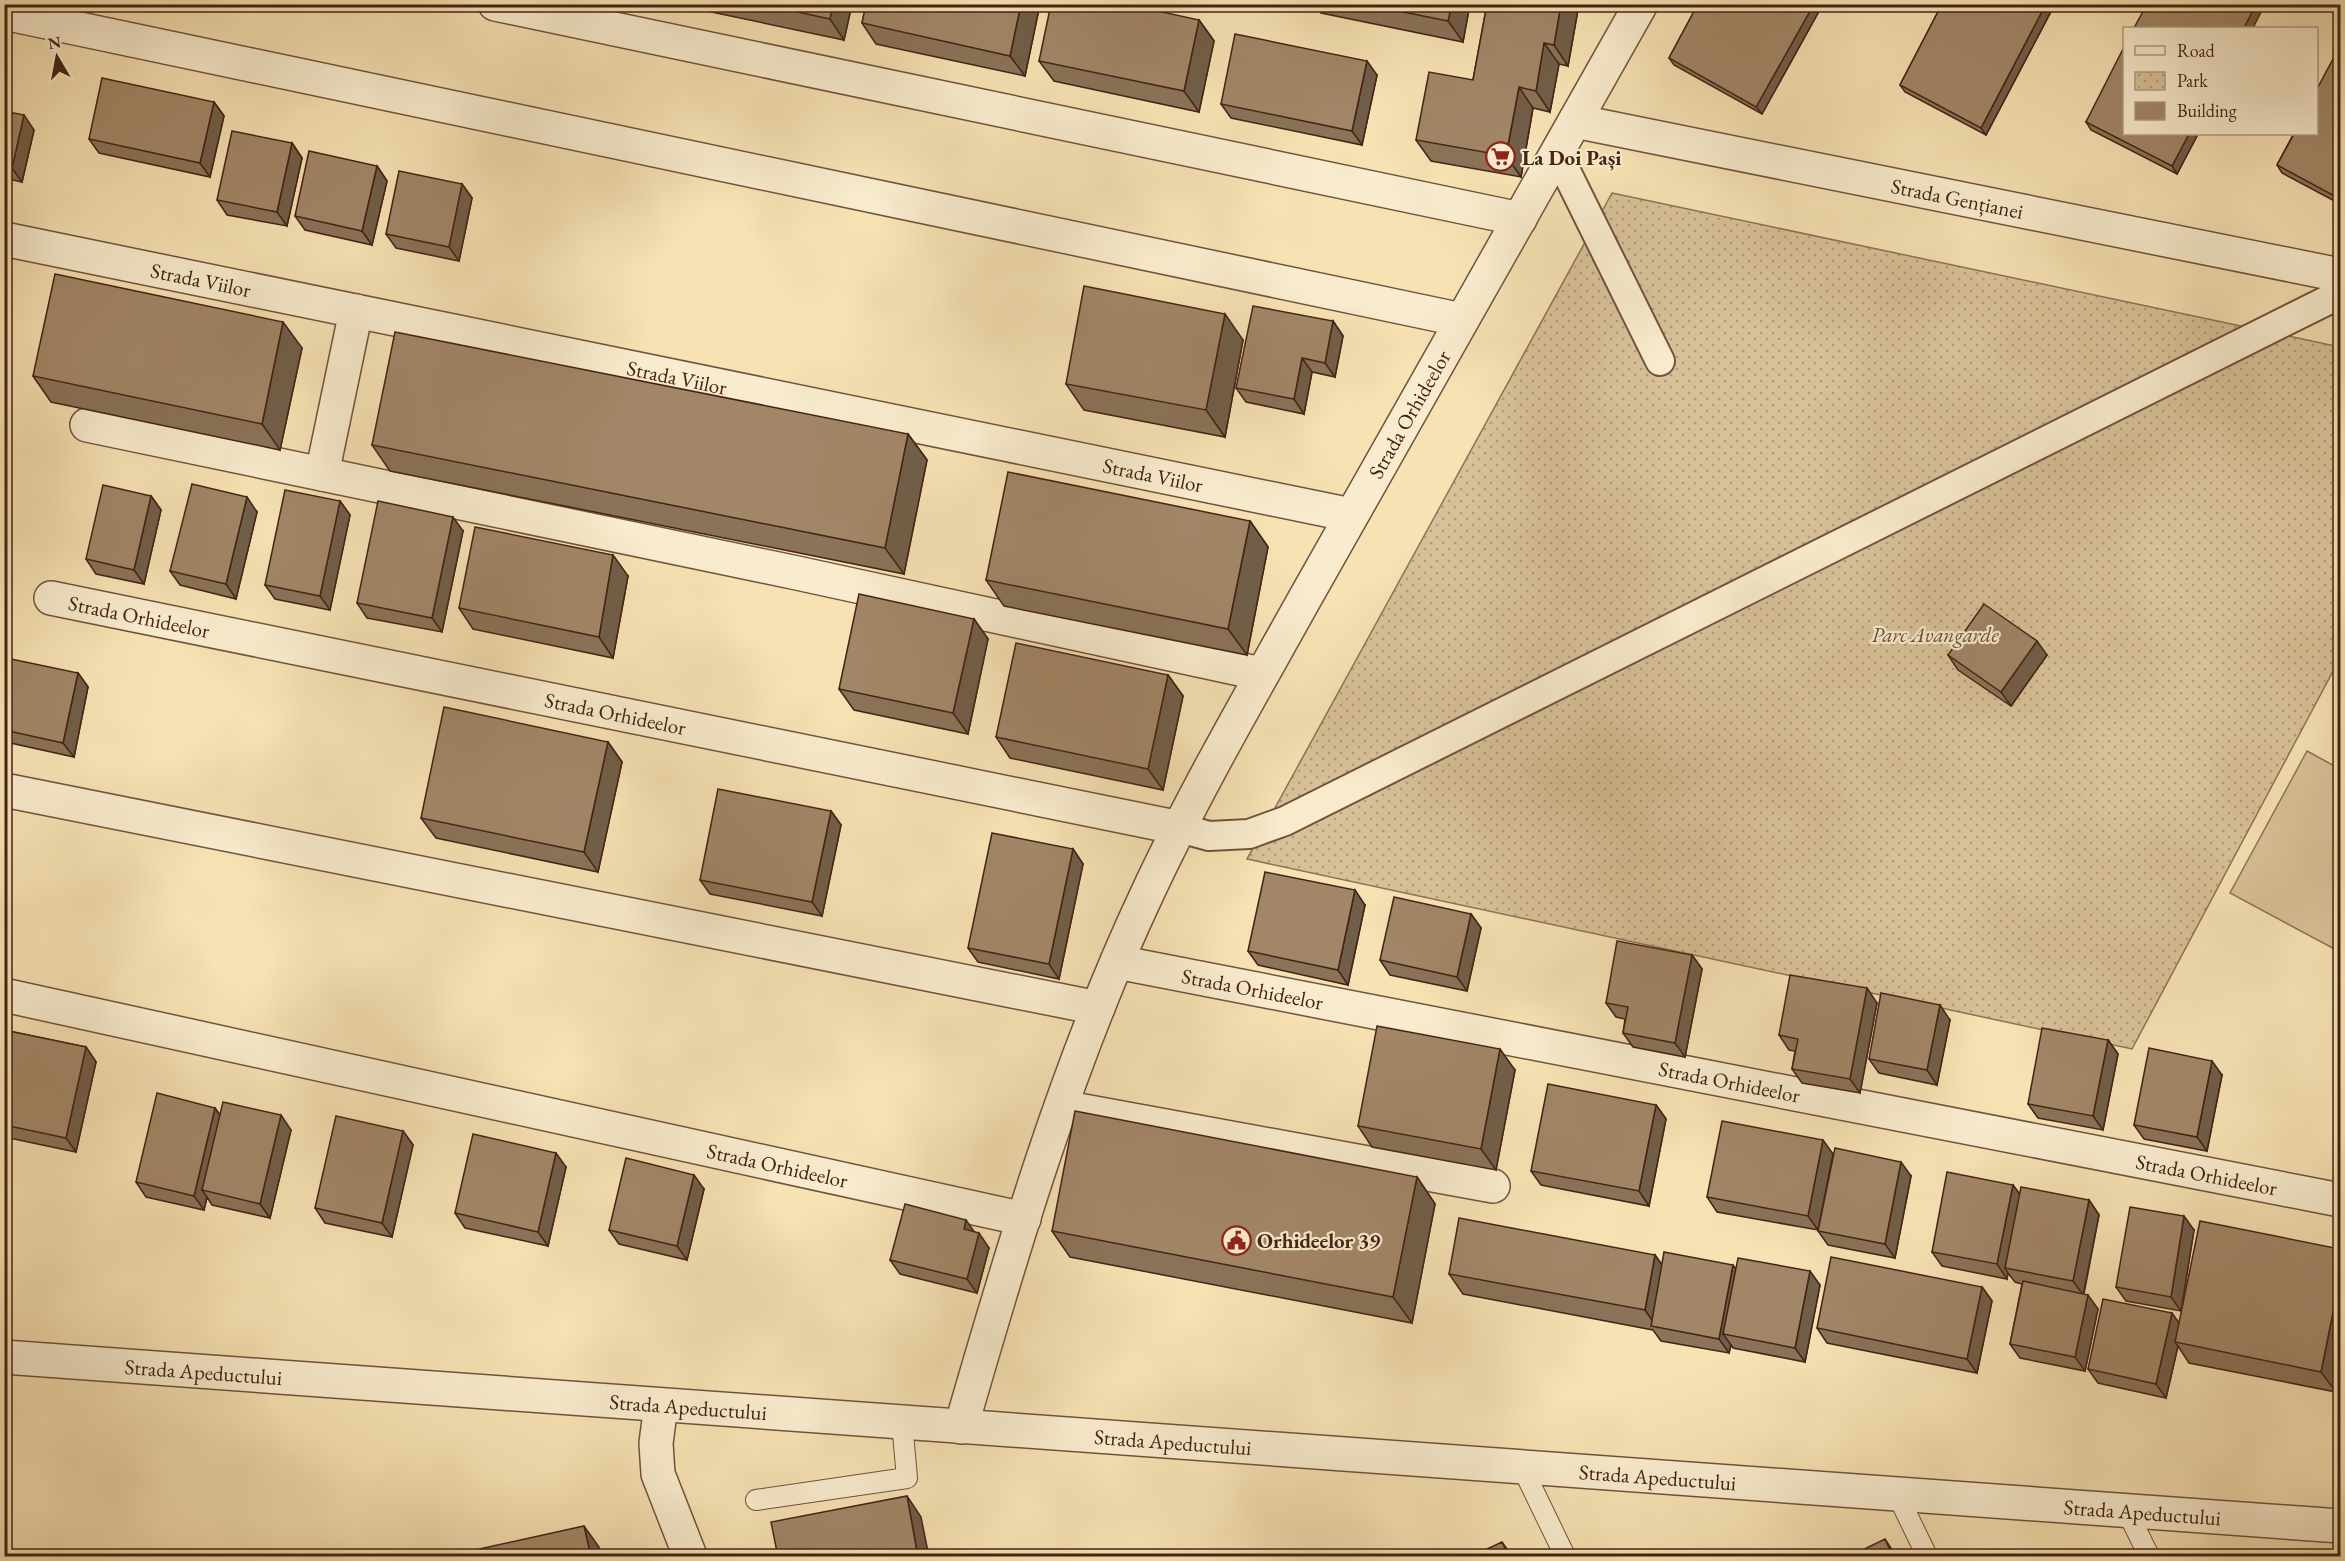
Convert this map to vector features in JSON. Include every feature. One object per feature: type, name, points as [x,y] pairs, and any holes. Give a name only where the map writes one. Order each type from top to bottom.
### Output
[{"type":"street","points":[[495,4],[1520,219]]},
{"type":"street","name":"Strada Orhideelor","points":[[961,1427],[1024,1219],[1062,1107],[1098,1008],[1147,894],[1262,674],[1641,4]]},
{"type":"street","points":[[4,13],[1462,320]]},
{"type":"street","name":"Strada Gențianei","points":[[1575,121],[2340,275]]},
{"type":"street","points":[[1557,153],[1660,362]]},
{"type":"street","name":"Strada Viilor","points":[[4,239],[1351,515]]},
{"type":"street","points":[[1180,828],[1209,836],[1249,834],[1285,821],[2340,294]]},
{"type":"street","points":[[322,474],[356,311]]},
{"type":"street","points":[[87,425],[797,573],[1262,674]]},
{"type":"street","name":"Strada Orhideelor","points":[[51,598],[1180,828]]},
{"type":"street","points":[[4,790],[1098,1008]]},
{"type":"street","name":"Strada Orhideelor","points":[[1117,962],[2340,1200]]},
{"type":"street","name":"Strada Orhideelor","points":[[4,995],[1024,1219]]},
{"type":"street","points":[[1062,1107],[1493,1186]]},
{"type":"street","name":"Strada Apeductului","points":[[4,1357],[2340,1526]]},
{"type":"street","points":[[661,1405],[656,1443],[658,1474],[690,1557]]},
{"type":"lane","points":[[756,1500],[907,1478],[902,1422]]},
{"type":"lane","points":[[1522,1467],[1565,1557]]},
{"type":"lane","points":[[1897,1494],[1927,1557]]},
{"type":"lane","points":[[2126,1509],[2149,1557]]},
{"type":"green space","name":"Parc Avangarde","points":[[1612,193],[2340,347],[2340,658],[2132,1049],[1247,859]]},
{"type":"green space","points":[[2307,751],[2340,769],[2340,952],[2230,893]]},
{"type":"building","points":[[761,4],[833,4],[830,19]]},
{"type":"building","points":[[866,4],[1021,4],[1010,56],[862,23]]},
{"type":"building","points":[[1051,4],[1126,4],[1199,20],[1184,91],[1039,61]]},
{"type":"building","points":[[1364,4],[1452,4],[1448,21]]},
{"type":"building","points":[[1487,4],[1561,4],[1554,45],[1544,43],[1536,91],[1519,87],[1506,156],[1416,140],[1429,72],[1473,80]]},
{"type":"building","points":[[1698,4],[1814,4],[1756,107],[1669,58]]},
{"type":"building","points":[[1942,4],[2046,4],[1981,128],[1900,85]]},
{"type":"building","points":[[2147,4],[2256,4],[2244,27],[2135,27]]},
{"type":"building","points":[[1235,34],[1367,61],[1352,131],[1221,104]]},
{"type":"building","points":[[2340,46],[2340,199],[2277,165],[2293,135],[2318,135],[2318,87]]},
{"type":"building","points":[[2123,49],[2123,135],[2188,135],[2172,166],[2086,122]]},
{"type":"building","points":[[102,78],[214,102],[200,163],[89,139]]},
{"type":"building","points":[[4,111],[24,115],[12,168],[4,166]]},
{"type":"building","points":[[232,131],[292,143],[277,212],[217,200]]},
{"type":"building","points":[[309,151],[377,166],[362,231],[295,216]]},
{"type":"building","points":[[399,171],[462,184],[449,247],[386,234]]},
{"type":"building","points":[[55,274],[283,322],[262,424],[33,376]]},
{"type":"building","points":[[1084,286],[1225,314],[1206,410],[1066,384]]},
{"type":"building","points":[[1253,306],[1333,321],[1325,363],[1302,358],[1294,399],[1236,388]]},
{"type":"building","points":[[395,332],[908,434],[885,548],[372,445]]},
{"type":"building","points":[[1008,472],[1250,521],[1228,629],[986,580]]},
{"type":"building","points":[[192,484],[247,497],[226,584],[170,571]]},
{"type":"building","points":[[103,485],[151,496],[134,570],[86,559]]},
{"type":"building","points":[[285,490],[340,501],[320,596],[265,585]]},
{"type":"building","points":[[378,501],[453,517],[432,618],[357,603]]},
{"type":"building","points":[[475,527],[613,555],[599,637],[459,608]]},
{"type":"building","points":[[859,594],[974,619],[953,713],[839,689]]},
{"type":"building","points":[[1984,604],[2037,641],[2001,692],[1948,655]]},
{"type":"building","points":[[1016,643],[1168,675],[1148,769],[996,737]]},
{"type":"building","points":[[11,659],[78,673],[63,743],[4,730],[4,688]]},
{"type":"building","points":[[444,707],[608,742],[584,852],[421,818]]},
{"type":"building","points":[[718,789],[831,811],[812,902],[700,880]]},
{"type":"building","points":[[992,833],[1073,849],[1049,964],[968,948]]},
{"type":"building","points":[[1265,872],[1355,890],[1338,970],[1248,951]]},
{"type":"building","points":[[1394,897],[1471,914],[1457,977],[1380,960]]},
{"type":"building","points":[[1617,941],[1692,955],[1675,1043],[1623,1033],[1628,1007],[1606,1003]]},
{"type":"building","points":[[1790,975],[1867,988],[1850,1079],[1792,1069],[1798,1039],[1779,1035]]},
{"type":"building","points":[[1881,993],[1940,1005],[1927,1070],[1869,1059]]},
{"type":"building","points":[[1377,1026],[1500,1049],[1481,1149],[1358,1126]]},
{"type":"building","points":[[2042,1028],[2108,1040],[2093,1116],[2028,1104]]},
{"type":"building","points":[[4,1030],[86,1047],[66,1138],[4,1125]]},
{"type":"building","points":[[2149,1048],[2212,1061],[2197,1137],[2134,1125]]},
{"type":"building","points":[[1548,1084],[1656,1105],[1639,1191],[1531,1171]]},
{"type":"building","points":[[157,1093],[215,1108],[194,1196],[136,1182]]},
{"type":"building","points":[[223,1102],[281,1115],[260,1204],[202,1190]]},
{"type":"building","points":[[1075,1111],[1417,1177],[1393,1297],[1052,1231]]},
{"type":"building","points":[[336,1116],[403,1131],[382,1223],[315,1208]]},
{"type":"building","points":[[1722,1121],[1823,1140],[1808,1216],[1707,1197]]},
{"type":"building","points":[[473,1134],[556,1153],[538,1232],[455,1213]]},
{"type":"building","points":[[1835,1148],[1901,1162],[1885,1244],[1818,1231]]},
{"type":"building","points":[[626,1158],[694,1175],[677,1246],[609,1230]]},
{"type":"building","points":[[1947,1172],[2013,1185],[1997,1264],[1932,1252]]},
{"type":"building","points":[[2021,1187],[2089,1200],[2073,1281],[2005,1268]]},
{"type":"building","points":[[905,1204],[966,1220],[964,1229],[979,1233],[967,1279],[890,1260]]},
{"type":"building","points":[[2130,1207],[2184,1216],[2171,1297],[2116,1287]]},
{"type":"building","points":[[1459,1218],[1655,1255],[1645,1310],[1449,1274]]},
{"type":"building","points":[[2200,1221],[2340,1249],[2340,1278],[2321,1372],[2175,1342]]},
{"type":"building","points":[[1664,1252],[1733,1265],[1719,1339],[1651,1326]]},
{"type":"building","points":[[1831,1257],[1982,1287],[1967,1359],[1817,1328]]},
{"type":"building","points":[[1738,1258],[1810,1271],[1795,1348],[1723,1334]]},
{"type":"building","points":[[2023,1281],[2088,1295],[2075,1357],[2010,1344]]},
{"type":"building","points":[[2103,1299],[2172,1313],[2156,1384],[2088,1369]]},
{"type":"building","points":[[907,1496],[918,1557],[778,1557],[771,1522]]},
{"type":"building","points":[[584,1526],[591,1557],[443,1557]]},
{"type":"building","points":[[1885,1539],[1893,1557],[1848,1557]]},
{"type":"building","points":[[1502,1542],[1509,1557],[1470,1557]]},
{"type":"place","name":"La Doi Pași","points":[[1501,157]]},
{"type":"place","name":"Orhideelor 39","points":[[1236,1240]]}]
